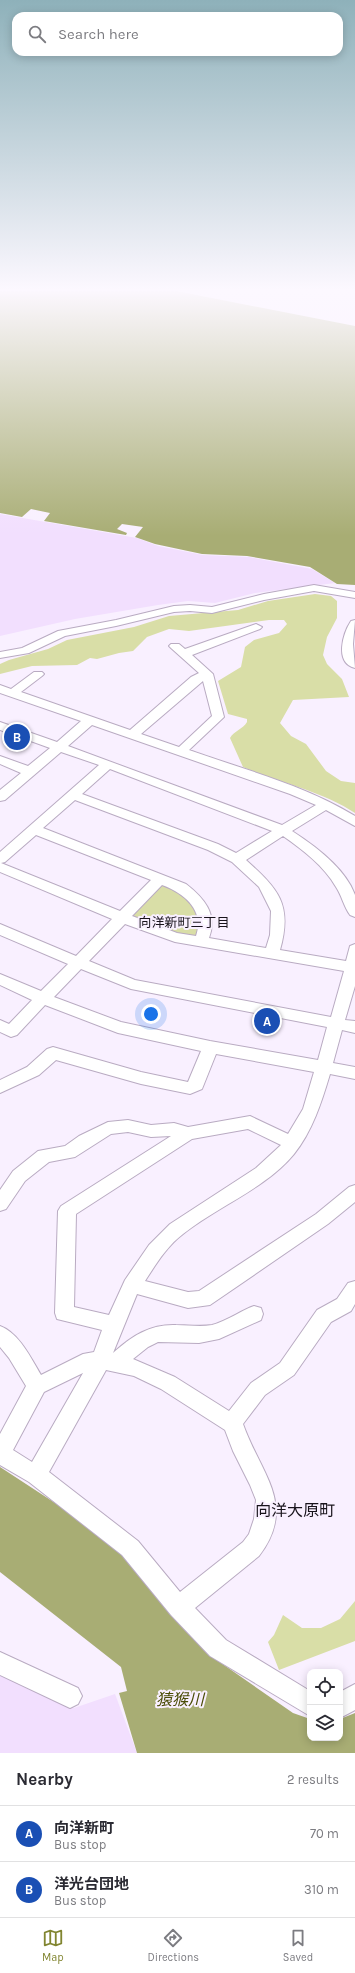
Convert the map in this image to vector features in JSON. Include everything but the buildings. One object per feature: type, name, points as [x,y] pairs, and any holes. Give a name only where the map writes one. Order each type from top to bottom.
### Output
[{"type":"street","points":[[0,655],[25,651],[62,633],[116,623],[155,612],[190,608],[212,610],[264,597],[314,588],[340,591],[355,595]]},
{"type":"street","points":[[355,623],[348,638],[347,649],[355,665]]},
{"type":"street","points":[[180,752],[218,717],[207,674],[180,650],[256,627]]},
{"type":"street","points":[[13,693],[38,674]]},
{"type":"street","points":[[132,735],[195,680],[207,674]]},
{"type":"street","points":[[0,689],[295,791],[326,804],[355,822]]},
{"type":"street","points":[[0,796],[90,720]]},
{"type":"street","points":[[0,726],[108,764],[284,831],[303,843],[326,863],[344,887],[355,912]]},
{"type":"street","points":[[0,760],[30,772]]},
{"type":"street","points":[[0,859],[108,764]]},
{"type":"street","points":[[74,795],[213,847],[236,859],[266,885],[278,911],[277,935],[272,953]]},
{"type":"street","points":[[236,859],[326,804]]},
{"type":"street","points":[[34,829],[161,878],[186,890],[198,902],[204,911],[206,922],[205,932],[201,941]]},
{"type":"street","points":[[0,867],[123,918],[175,937],[354,967]]},
{"type":"street","points":[[0,1026],[11,1032],[80,963],[161,878]]},
{"type":"street","points":[[0,929],[131,984],[355,1027]]},
{"type":"street","points":[[36,1475],[108,1362],[114,1324],[132,1286],[155,1250],[176,1229],[262,1172],[288,1149],[292,1143],[311,1110],[354,967],[355,949]]},
{"type":"street","points":[[0,979],[44,999],[118,1028],[355,1074]]},
{"type":"street","points":[[1,1085],[33,1071],[53,1053],[141,1078],[190,1088],[196,1085],[210,1047]]},
{"type":"street","points":[[114,1324],[64,1313],[67,1211],[188,1133],[250,1122],[292,1143]]},
{"type":"street","points":[[0,1204],[19,1176],[44,1156],[69,1152],[108,1128],[128,1126],[151,1131],[174,1129],[188,1133]]},
{"type":"street","points":[[132,1286],[188,1300],[203,1299],[322,1219],[355,1192]]},
{"type":"street","points":[[233,1424],[238,1412],[250,1399],[269,1380],[281,1375],[287,1368],[324,1316],[344,1305],[355,1289]]},
{"type":"street","points":[[108,1362],[150,1336],[161,1333],[205,1334],[217,1332],[237,1324],[254,1314]]},
{"type":"street","points":[[0,1334],[16,1352],[37,1386]]},
{"type":"street","points":[[179,1607],[251,1549],[258,1540],[265,1519],[266,1500],[260,1482],[240,1444],[233,1424],[168,1383],[137,1368],[108,1362],[90,1360],[37,1386],[0,1454],[36,1475],[130,1548],[179,1607],[218,1648],[307,1702]]},
{"type":"street","points":[[0,1663],[70,1696]]},
{"type":"street","points":[[342,1705],[355,1696]]},
{"type":"shaded area","points":[[0,514],[137,538],[158,546],[203,555],[249,557],[312,569],[335,583],[255,593],[215,603],[188,601],[158,605],[75,619],[0,636]]},
{"type":"shaded area","points":[[315,594],[331,596],[337,601],[337,618],[327,637],[323,655],[327,664],[342,679],[349,697],[293,700],[280,723],[291,736],[306,744],[326,771],[341,781],[355,783],[355,813],[342,805],[315,793],[243,767],[230,738],[247,722],[247,719],[228,714],[218,681],[241,667],[245,647],[254,640],[279,633],[287,624],[284,620],[269,620],[189,631],[169,629],[147,637],[133,651],[97,659],[90,658],[77,665],[32,666],[0,674],[0,664],[48,649],[67,640],[134,627],[169,616],[238,610],[268,601]]},
{"type":"shaded area","points":[[167,884],[188,899],[197,910],[199,925],[197,935],[182,936],[173,934],[131,916],[160,886]]},
{"type":"shaded area","points":[[355,1601],[355,1641],[279,1670],[268,1642],[274,1635],[283,1615],[302,1628],[321,1628],[340,1619]]},
{"type":"shaded area","points":[[0,1674],[74,1708],[115,1694],[137,1753],[0,1753]]},
{"type":"water","points":[[0,373],[355,373],[355,585],[337,584],[310,567],[247,556],[202,554],[155,544],[135,537],[143,527],[122,524],[117,529],[127,533],[126,535],[44,521],[50,513],[31,509],[22,517],[0,513]]},
{"type":"water","name":"猿猴川","points":[[0,1467],[104,1535],[211,1656],[293,1713],[307,1718],[307,1741],[343,1741],[343,1718],[355,1713],[355,1753],[137,1753],[119,1693],[127,1691],[121,1667],[0,1572]]},
{"type":"place","name":"洋光台団地","points":[[17,737]]},
{"type":"place","name":"向洋新町","points":[[267,1021]]},
{"type":"district","name":"向洋新町三丁目","points":[[184,922]]},
{"type":"district","name":"向洋大原町","points":[[295,1510]]}]
